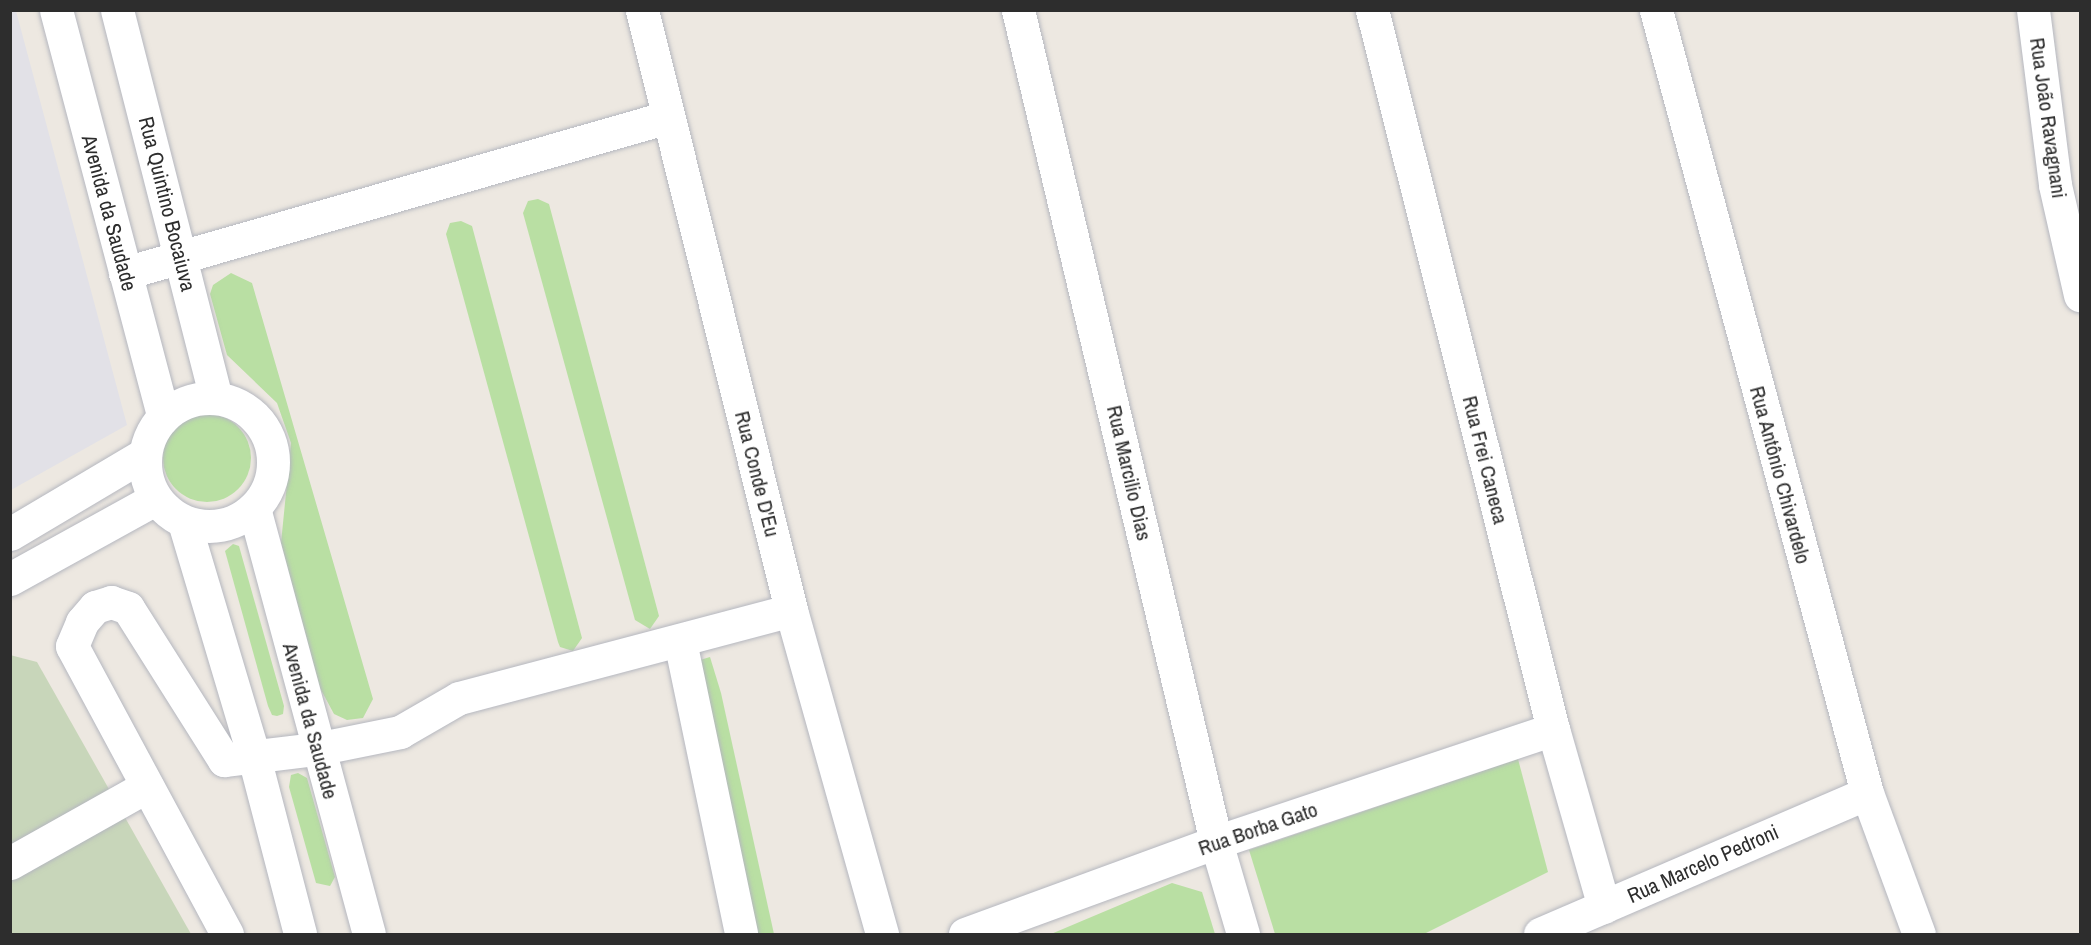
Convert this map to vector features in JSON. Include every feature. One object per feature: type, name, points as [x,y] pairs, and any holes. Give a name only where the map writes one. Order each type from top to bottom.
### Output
[{"type":"street","name":"Avenida da Saudade","points":[[56,10],[163,416]]},
{"type":"street","name":"Rua Quintino Bocaiuva","points":[[117,10],[216,397]]},
{"type":"street","name":"Rua Conde D'Eu","points":[[642,10],[791,610],[882,934]]},
{"type":"street","name":"Rua Marcilio Dias","points":[[1017,10],[1216,842],[1243,934]]},
{"type":"street","name":"Rua Frei Caneca","points":[[1372,10],[1553,729],[1604,907]]},
{"type":"street","name":"Rua Antônio Chivardelo","points":[[1656,10],[1867,793],[1919,934]]},
{"type":"street","name":"Rua João Ravagnani","points":[[2033,10],[2055,185],[2080,295]]},
{"type":"street","points":[[125,273],[668,117]]},
{"type":"street","points":[[216,397],[236,403],[254,414],[266,431],[273,450],[273,471],[267,491],[254,507],[221,525],[184,522],[155,499],[148,485],[145,454],[148,440],[163,416],[178,405],[216,397]]},
{"type":"street","points":[[10,534],[145,454]]},
{"type":"street","points":[[10,579],[155,499]]},
{"type":"street","name":"Avenida da Saudade","points":[[254,507],[316,749],[369,934]]},
{"type":"street","points":[[184,522],[254,757],[300,934]]},
{"type":"street","points":[[227,934],[72,646],[82,622],[96,607],[111,602],[128,608],[224,760],[316,749],[400,732],[459,698],[791,610]]},
{"type":"street","points":[[680,641],[741,934]]},
{"type":"street","name":"Rua Borba Gato","points":[[965,934],[1216,842],[1553,729]]},
{"type":"street","points":[[10,863],[147,786]]},
{"type":"street","name":"Rua Marcelo Pedroni","points":[[1540,934],[1867,793]]},
{"type":"shaded area","points":[[10,11],[16,11],[127,425],[11,490]]},
{"type":"green space","points":[[538,199],[549,204],[659,616],[650,629],[635,620],[523,213],[528,201]]},
{"type":"green space","points":[[461,221],[472,226],[582,638],[573,651],[560,647],[558,642],[446,234],[450,223]]},
{"type":"green space","points":[[231,273],[252,283],[373,699],[363,718],[347,720],[334,714],[320,688],[281,543],[291,443],[277,403],[227,355],[210,294],[213,285]]},
{"type":"green space","points":[[198,414],[216,414],[232,421],[244,433],[251,449],[251,467],[244,483],[232,495],[216,502],[198,502],[182,495],[170,483],[163,467],[163,449],[170,433],[182,421]]},
{"type":"green space","points":[[233,544],[239,546],[284,706],[283,714],[277,716],[272,715],[268,706],[225,551]]},
{"type":"green space","points":[[10,655],[37,662],[191,934],[11,934]]},
{"type":"green space","points":[[710,657],[721,693],[774,934],[753,934],[700,660]]},
{"type":"green space","points":[[1518,759],[1548,872],[1424,934],[1275,934],[1249,850]]},
{"type":"green space","points":[[298,773],[307,778],[335,877],[330,886],[316,883],[289,787],[291,775]]},
{"type":"green space","points":[[1172,883],[1202,892],[1215,934],[1051,934]]}]
